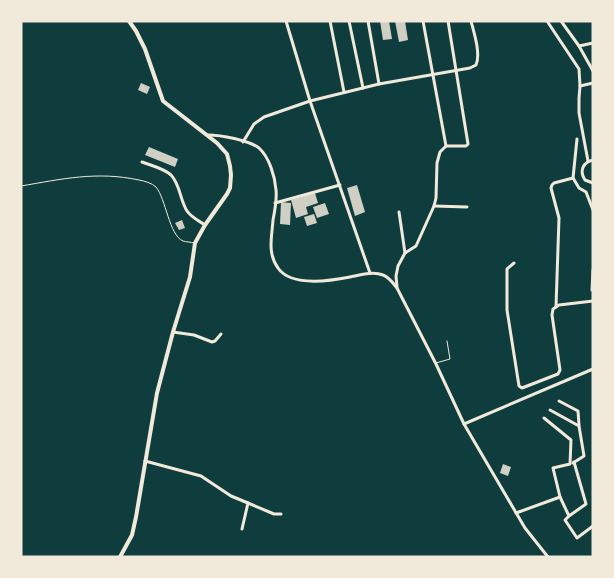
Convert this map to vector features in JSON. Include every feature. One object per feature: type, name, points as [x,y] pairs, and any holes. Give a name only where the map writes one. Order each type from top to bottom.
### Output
[{"type":"street","points":[[120,557],[132,535],[157,393],[190,277],[195,243],[227,194],[230,188],[231,175],[227,154],[217,143],[163,101],[145,49],[129,21]]},
{"type":"street","points":[[286,21],[310,101],[370,273]]},
{"type":"street","points":[[330,21],[344,92]]},
{"type":"street","points":[[349,21],[363,88]]},
{"type":"street","points":[[368,21],[379,84]]},
{"type":"street","points":[[422,21],[446,146]]},
{"type":"street","points":[[397,288],[396,276],[398,266],[405,253],[416,246],[434,206],[440,152],[446,146],[466,146],[468,144],[448,21]]},
{"type":"street","points":[[243,142],[254,124],[264,117],[310,101],[379,84],[474,67],[478,62],[477,46],[471,21]]},
{"type":"street","points":[[547,21],[579,69],[579,113],[591,160],[583,166],[582,173],[585,180],[593,183]]},
{"type":"street","points":[[561,21],[593,70]]},
{"type":"street","points":[[579,46],[593,43]]},
{"type":"street","points":[[580,86],[593,82]]},
{"type":"street","points":[[207,135],[218,135],[243,142],[257,147],[265,155],[272,170],[276,190],[271,254],[277,268],[284,275],[299,280],[313,281],[370,273],[383,275],[397,288],[464,424],[516,514],[548,557]]},
{"type":"street","points":[[576,139],[573,178],[579,188],[586,192],[593,210]]},
{"type":"street","points":[[142,162],[163,170],[176,181],[186,209],[193,218],[205,225]]},
{"type":"street","points":[[514,263],[507,269],[507,310],[519,386],[522,388],[560,372],[552,315],[553,309],[556,307],[559,218],[551,188],[554,183],[573,178]]},
{"type":"street","points":[[275,203],[340,185]]},
{"type":"street","points":[[434,206],[467,207]]},
{"type":"street","points":[[399,212],[405,253]]},
{"type":"street","points":[[592,290],[593,270]]},
{"type":"street","points":[[556,307],[593,301]]},
{"type":"street","points":[[173,332],[201,337],[212,342],[221,334]]},
{"type":"street","points":[[464,424],[593,369]]},
{"type":"street","points":[[559,401],[578,411],[584,456],[572,463],[553,468],[560,497],[569,516]]},
{"type":"street","points":[[550,410],[580,426]]},
{"type":"street","points":[[544,418],[571,440],[572,463],[586,504],[565,520],[577,538],[593,526]]},
{"type":"street","points":[[145,461],[201,476],[231,496],[274,514],[281,514]]},
{"type":"street","points":[[516,514],[560,497]]},
{"type":"street","points":[[242,529],[248,503]]},
{"type":"lane","points":[[21,186],[84,176],[120,177],[144,181],[156,187],[161,195],[176,235],[182,241],[195,243]]},
{"type":"lane","points":[[436,364],[450,359],[447,341]]},
{"type":"building","points":[[380,21],[389,21],[392,39],[383,40]]},
{"type":"building","points":[[395,21],[405,21],[408,40],[399,42]]},
{"type":"building","points":[[141,83],[150,87],[147,94],[138,90]]},
{"type":"building","points":[[149,147],[178,159],[175,167],[145,155]]},
{"type":"building","points":[[357,185],[365,212],[355,216],[347,188]]},
{"type":"building","points":[[315,193],[318,203],[306,207],[308,214],[296,218],[291,200]]},
{"type":"building","points":[[281,202],[291,203],[290,225],[280,224]]},
{"type":"building","points":[[325,203],[329,214],[317,218],[313,207]]},
{"type":"building","points":[[314,214],[317,223],[307,226],[304,217]]},
{"type":"building","points":[[182,220],[185,228],[179,230],[175,223]]},
{"type":"building","points":[[503,464],[511,467],[508,476],[500,473]]}]
